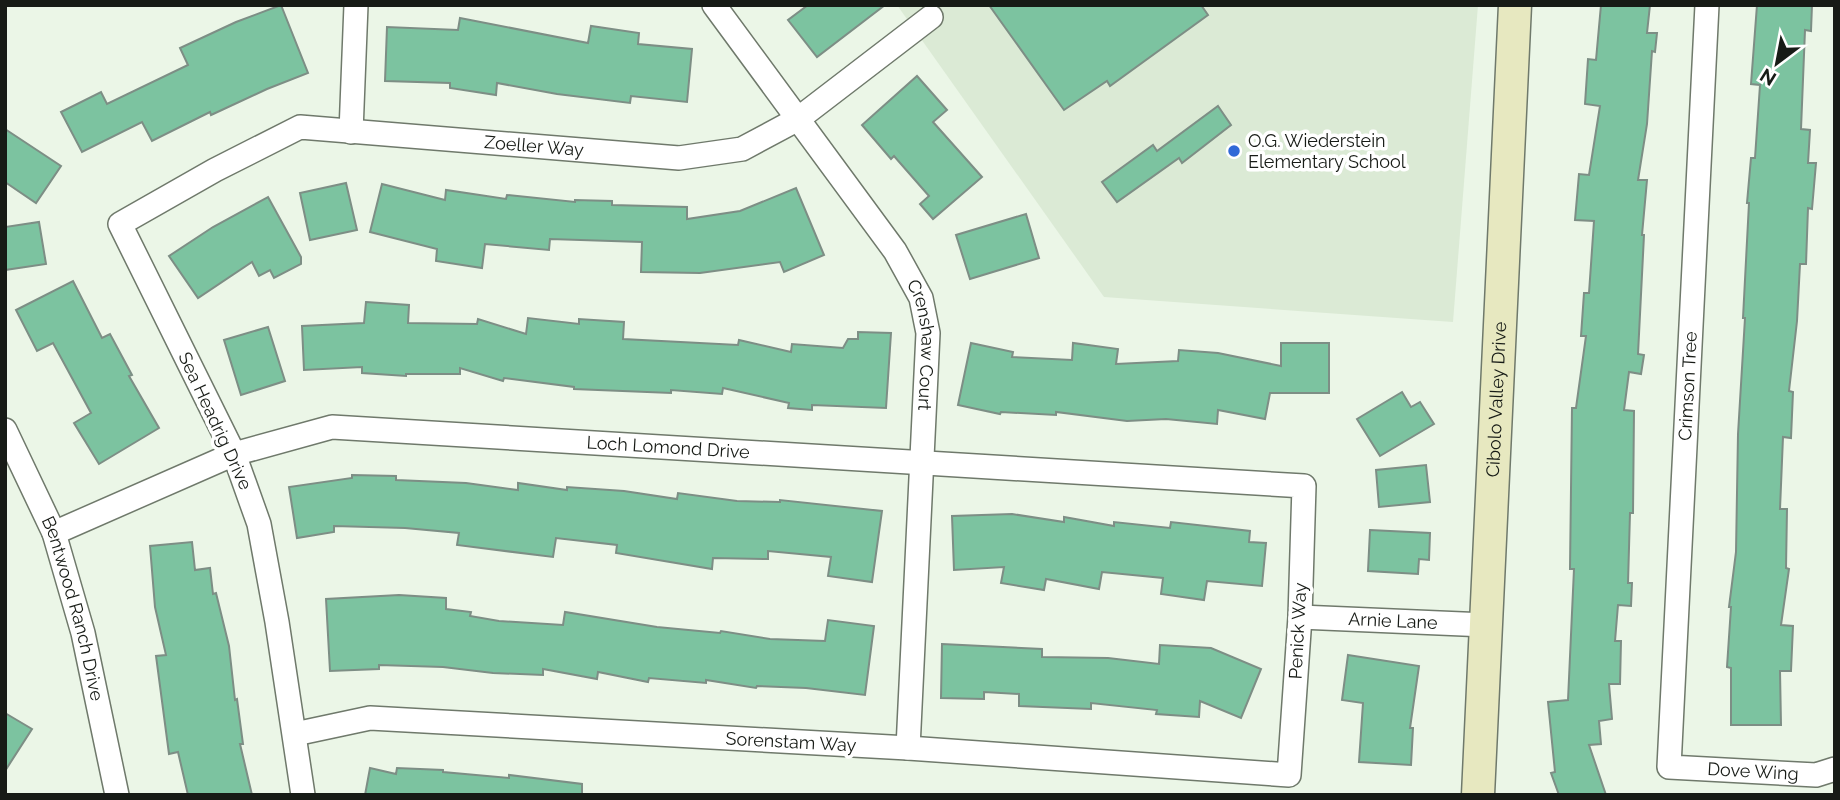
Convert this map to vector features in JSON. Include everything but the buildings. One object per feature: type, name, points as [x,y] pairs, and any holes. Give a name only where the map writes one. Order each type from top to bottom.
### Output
[{"type":"main road","name":"Cibolo Valley Drive","points":[[1478,795],[1515,5]]},
{"type":"street","points":[[351,132],[356,5]]},
{"type":"street","name":"Crenshaw Court","points":[[714,5],[895,251],[921,298],[928,333],[924,463],[908,748]]},
{"type":"street","name":"Crimson Tree","points":[[1669,767],[1707,5]]},
{"type":"street","name":"Zoeller Way","points":[[120,223],[300,127],[679,158],[742,149],[798,119],[931,17]]},
{"type":"street","name":"Sea Headrig Drive","points":[[120,223],[234,454],[260,524],[303,795]]},
{"type":"street","name":"Loch Lomond Drive","points":[[54,533],[234,454],[332,427],[1304,486]]},
{"type":"street","name":"Bentwood Ranch Drive","points":[[5,430],[54,533],[83,633],[117,795]]},
{"type":"street","name":"Penick Way","points":[[1289,775],[1300,617],[1304,486]]},
{"type":"street","name":"Arnie Lane","points":[[1300,617],[1486,625]]},
{"type":"street","name":"Sorenstam Way","points":[[295,734],[370,718],[908,748],[1289,775]]},
{"type":"street","name":"Dove Wing","points":[[1669,767],[1816,775],[1835,769]]},
{"type":"shaded area","name":"O.G. Wiederstein Elementary School","points":[[897,5],[1478,5],[1453,322],[1104,297]]},
{"type":"place","name":"O.G. Wiederstein Elementary School","points":[[1234,151]]}]
